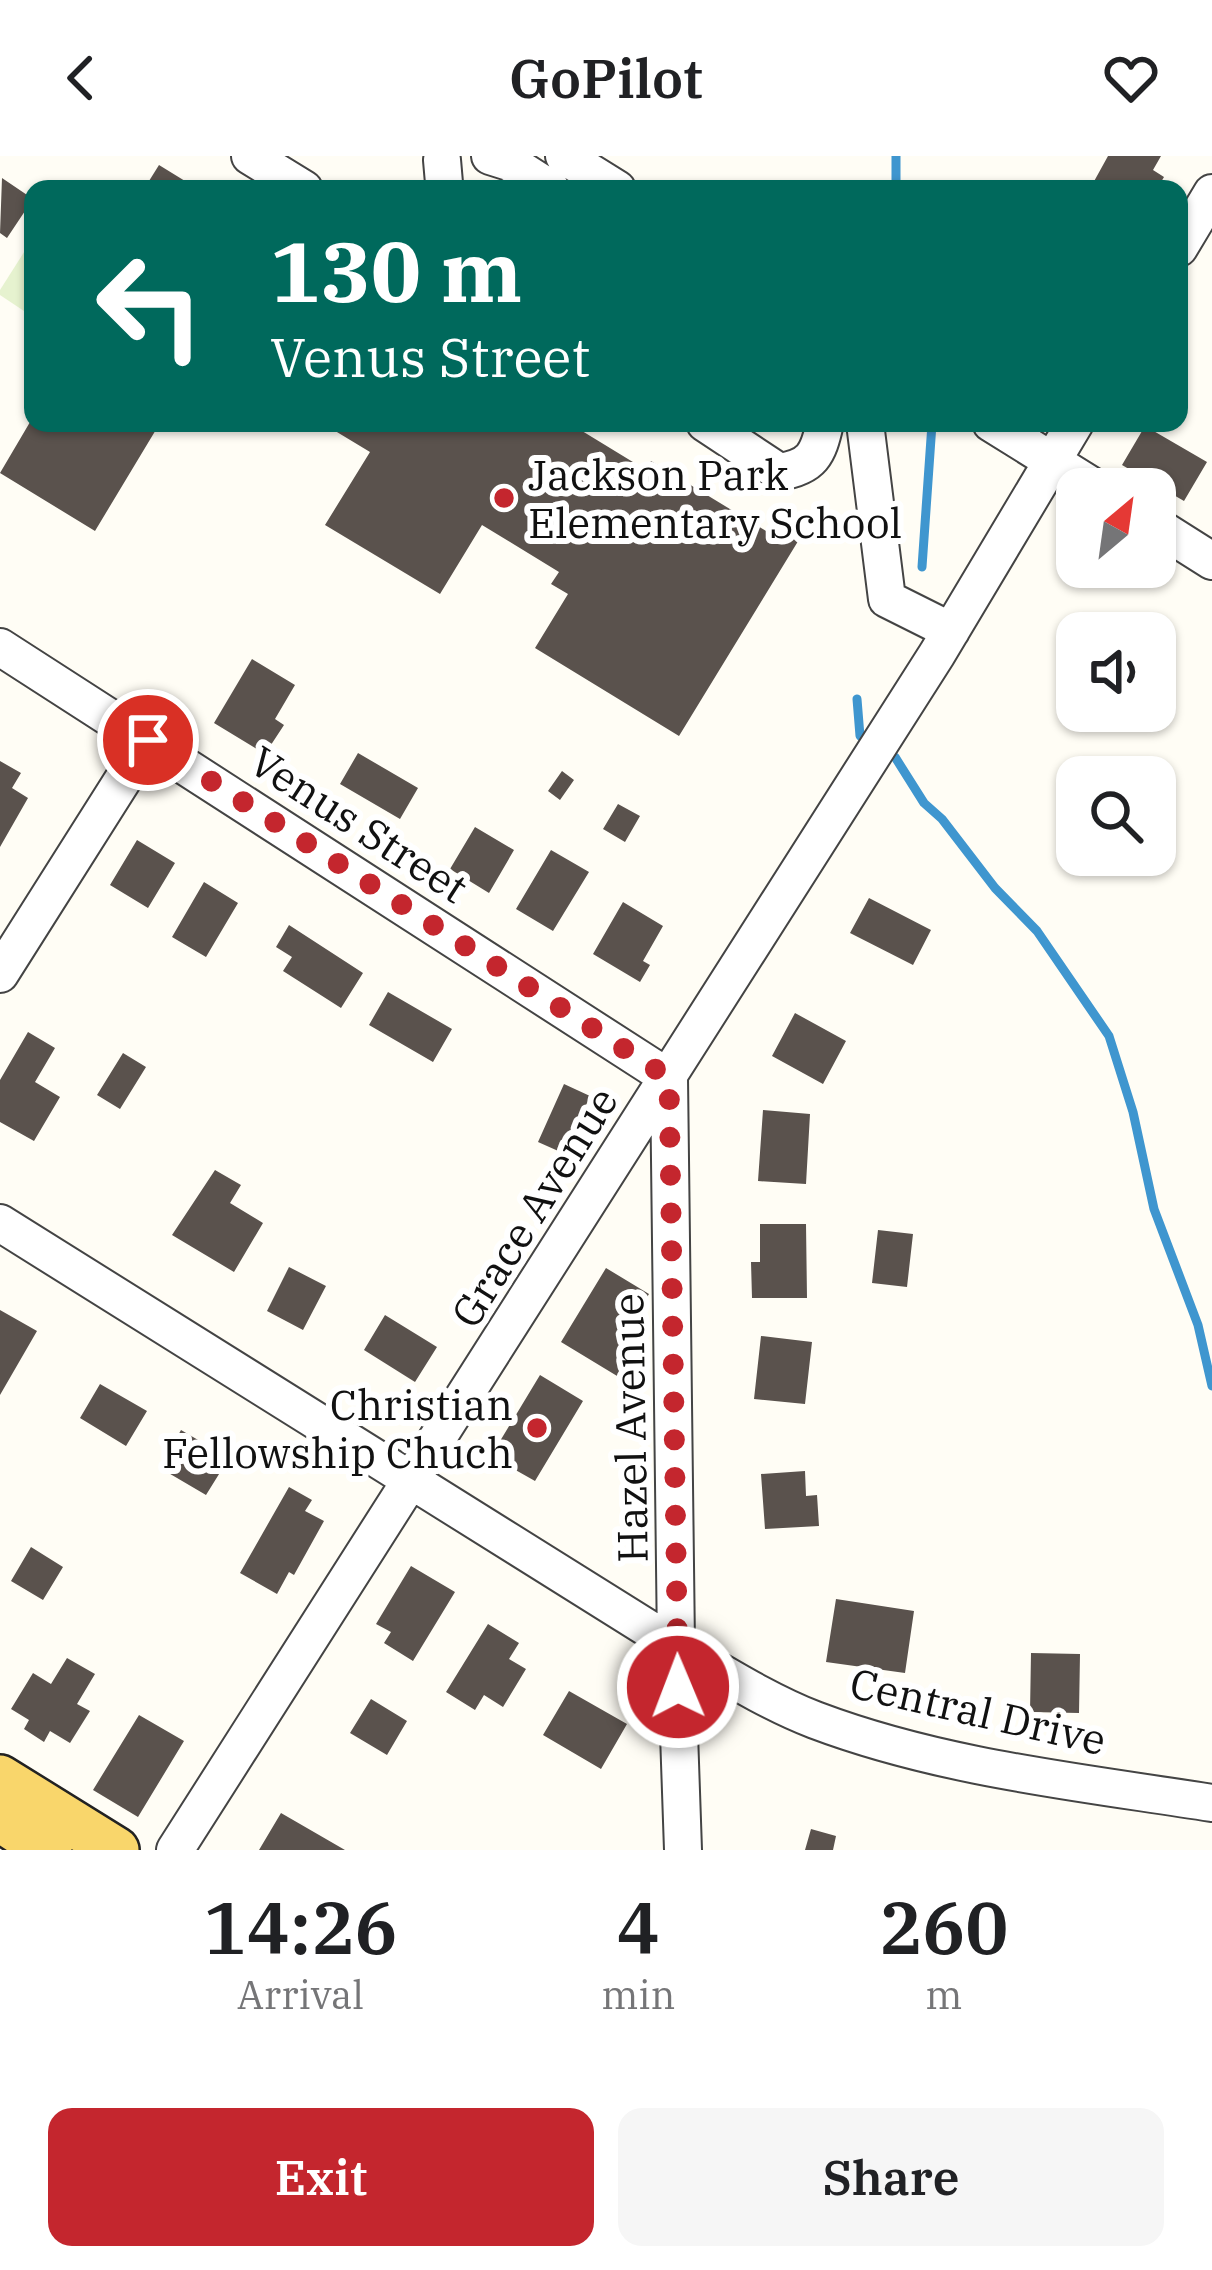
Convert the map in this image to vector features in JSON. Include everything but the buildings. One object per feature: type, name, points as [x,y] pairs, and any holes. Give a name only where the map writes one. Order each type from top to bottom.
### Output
[{"type":"main road","points":[[0,1778],[116,1850]]},
{"type":"main road","points":[[0,1819],[49,1850]]},
{"type":"street","points":[[250,156],[289,180]]},
{"type":"street","points":[[490,156],[536,180]]},
{"type":"street","points":[[564,156],[602,180]]},
{"type":"street","points":[[1188,233],[1212,193]]},
{"type":"street","points":[[718,432],[779,472],[801,468],[814,456],[822,432]]},
{"type":"street","points":[[866,432],[887,599],[951,631]]},
{"type":"street","points":[[1005,432],[1063,468]]},
{"type":"street","name":"Grace Avenue","points":[[175,1850],[890,729],[1070,432]]},
{"type":"street","points":[[1176,539],[1212,561]]},
{"type":"street","name":"Venus Street","points":[[0,647],[669,1078]]},
{"type":"street","points":[[0,974],[148,740]]},
{"type":"street","name":"Hazel Avenue","points":[[669,1078],[683,1850]]},
{"type":"street","name":"Central Drive","points":[[0,1223],[676,1646],[739,1684],[812,1719],[906,1750],[985,1767],[1212,1803]]},
{"type":"green space","points":[[24,252],[24,311],[0,295]]},
{"type":"waterway","points":[[896,156],[896,180]]},
{"type":"waterway","points":[[922,567],[931,432]]},
{"type":"waterway","points":[[857,699],[860,736],[871,742]]},
{"type":"waterway","points":[[885,751],[895,757],[924,803],[995,888],[1037,931],[1109,1036],[1133,1112],[1154,1209],[1198,1325],[1212,1386]]},
{"type":"place","name":"Jackson Park Elementary School","points":[[504,498]]},
{"type":"place","name":"Christian Fellowship Chuch","points":[[537,1428]]},
{"type":"route","points":[[148,740],[669,1078],[678,1687]]}]
